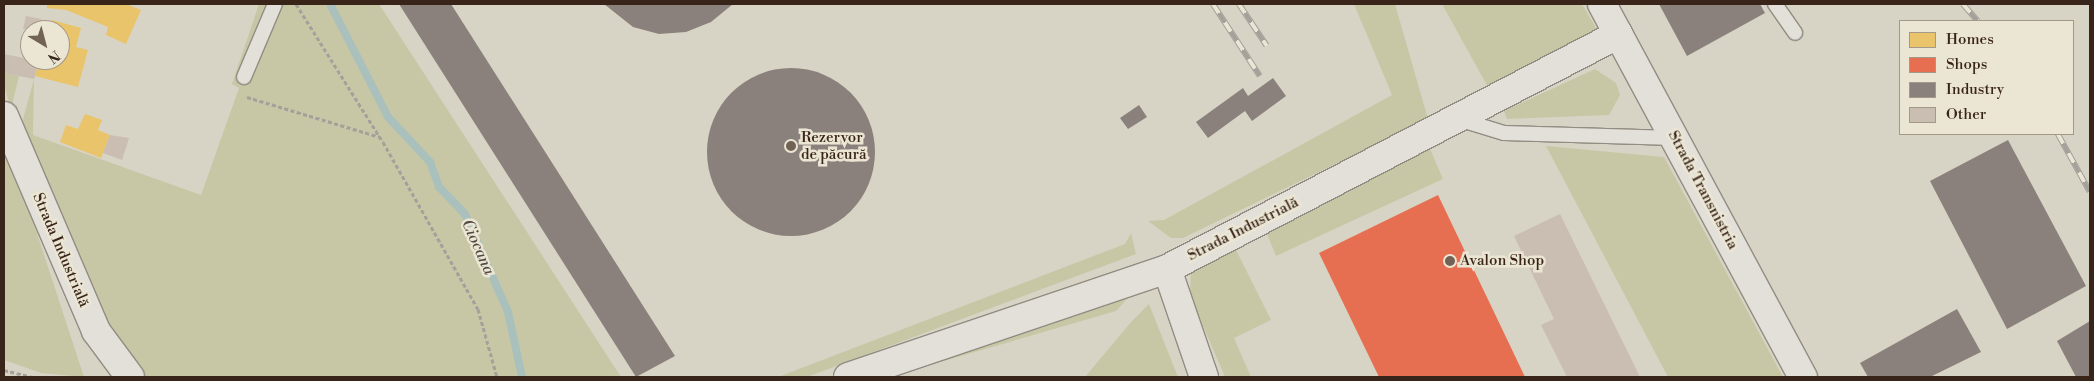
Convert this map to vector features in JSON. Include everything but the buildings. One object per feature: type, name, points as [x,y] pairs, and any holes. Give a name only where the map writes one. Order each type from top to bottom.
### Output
[{"type":"street","name":"Strada Transnistria","points":[[1602,4],[1803,377]]},
{"type":"street","name":"Strada Industrială","points":[[848,377],[1167,269],[1619,34]]},
{"type":"street","name":"Strada Industrială","points":[[4,116],[96,331],[130,377]]},
{"type":"street","points":[[1167,269],[1204,377]]},
{"type":"lane","points":[[244,77],[275,4]]},
{"type":"lane","points":[[1775,4],[1795,33]]},
{"type":"lane","points":[[1457,118],[1504,133],[1675,138]]},
{"type":"path","points":[[296,4],[380,137],[478,309],[498,377]]},
{"type":"path","points":[[244,77],[243,96],[380,137]]},
{"type":"path","points":[[4,370],[32,377]]},
{"type":"green space","points":[[259,4],[379,4],[621,377],[145,377],[114,339],[22,123],[34,79],[33,135],[201,195],[239,88],[232,84]]},
{"type":"green space","points":[[1354,4],[1395,4],[1428,119],[1183,238],[1171,238],[1148,221],[1164,220],[1392,95]]},
{"type":"green space","points":[[1442,4],[1582,4],[1599,33],[1489,89]]},
{"type":"green space","points":[[1595,69],[1616,83],[1620,95],[1609,115],[1507,119],[1504,111]]},
{"type":"green space","points":[[4,73],[19,76],[11,109],[4,85]]},
{"type":"green space","points":[[1546,146],[1664,157],[1783,377],[1668,377]]},
{"type":"green space","points":[[4,149],[14,163],[84,377],[41,373],[4,360]]},
{"type":"green space","points":[[1430,149],[1443,179],[1276,256],[1267,234]]},
{"type":"green space","points":[[1131,233],[1136,254],[807,377],[778,377],[1125,244]]},
{"type":"green space","points":[[1235,248],[1271,320],[1234,338],[1251,377],[1225,377],[1190,296],[1191,268]]},
{"type":"green space","points":[[1135,290],[1116,311],[892,376]]},
{"type":"green space","points":[[1149,304],[1178,377],[1085,377],[1131,322]]},
{"type":"waterway","name":"Ciocana","points":[[330,4],[388,117],[430,162],[439,187],[465,214],[508,312],[522,377]]},
{"type":"railway","points":[[1213,4],[1260,76]]},
{"type":"railway","points":[[1239,4],[1267,46]]},
{"type":"railway","points":[[1963,4],[1977,20]]},
{"type":"railway","points":[[2059,135],[2090,192]]},
{"type":"place","name":"Rezervor de păcură","points":[[791,146]]},
{"type":"place","name":"Avalon Shop","points":[[1450,261]]}]
